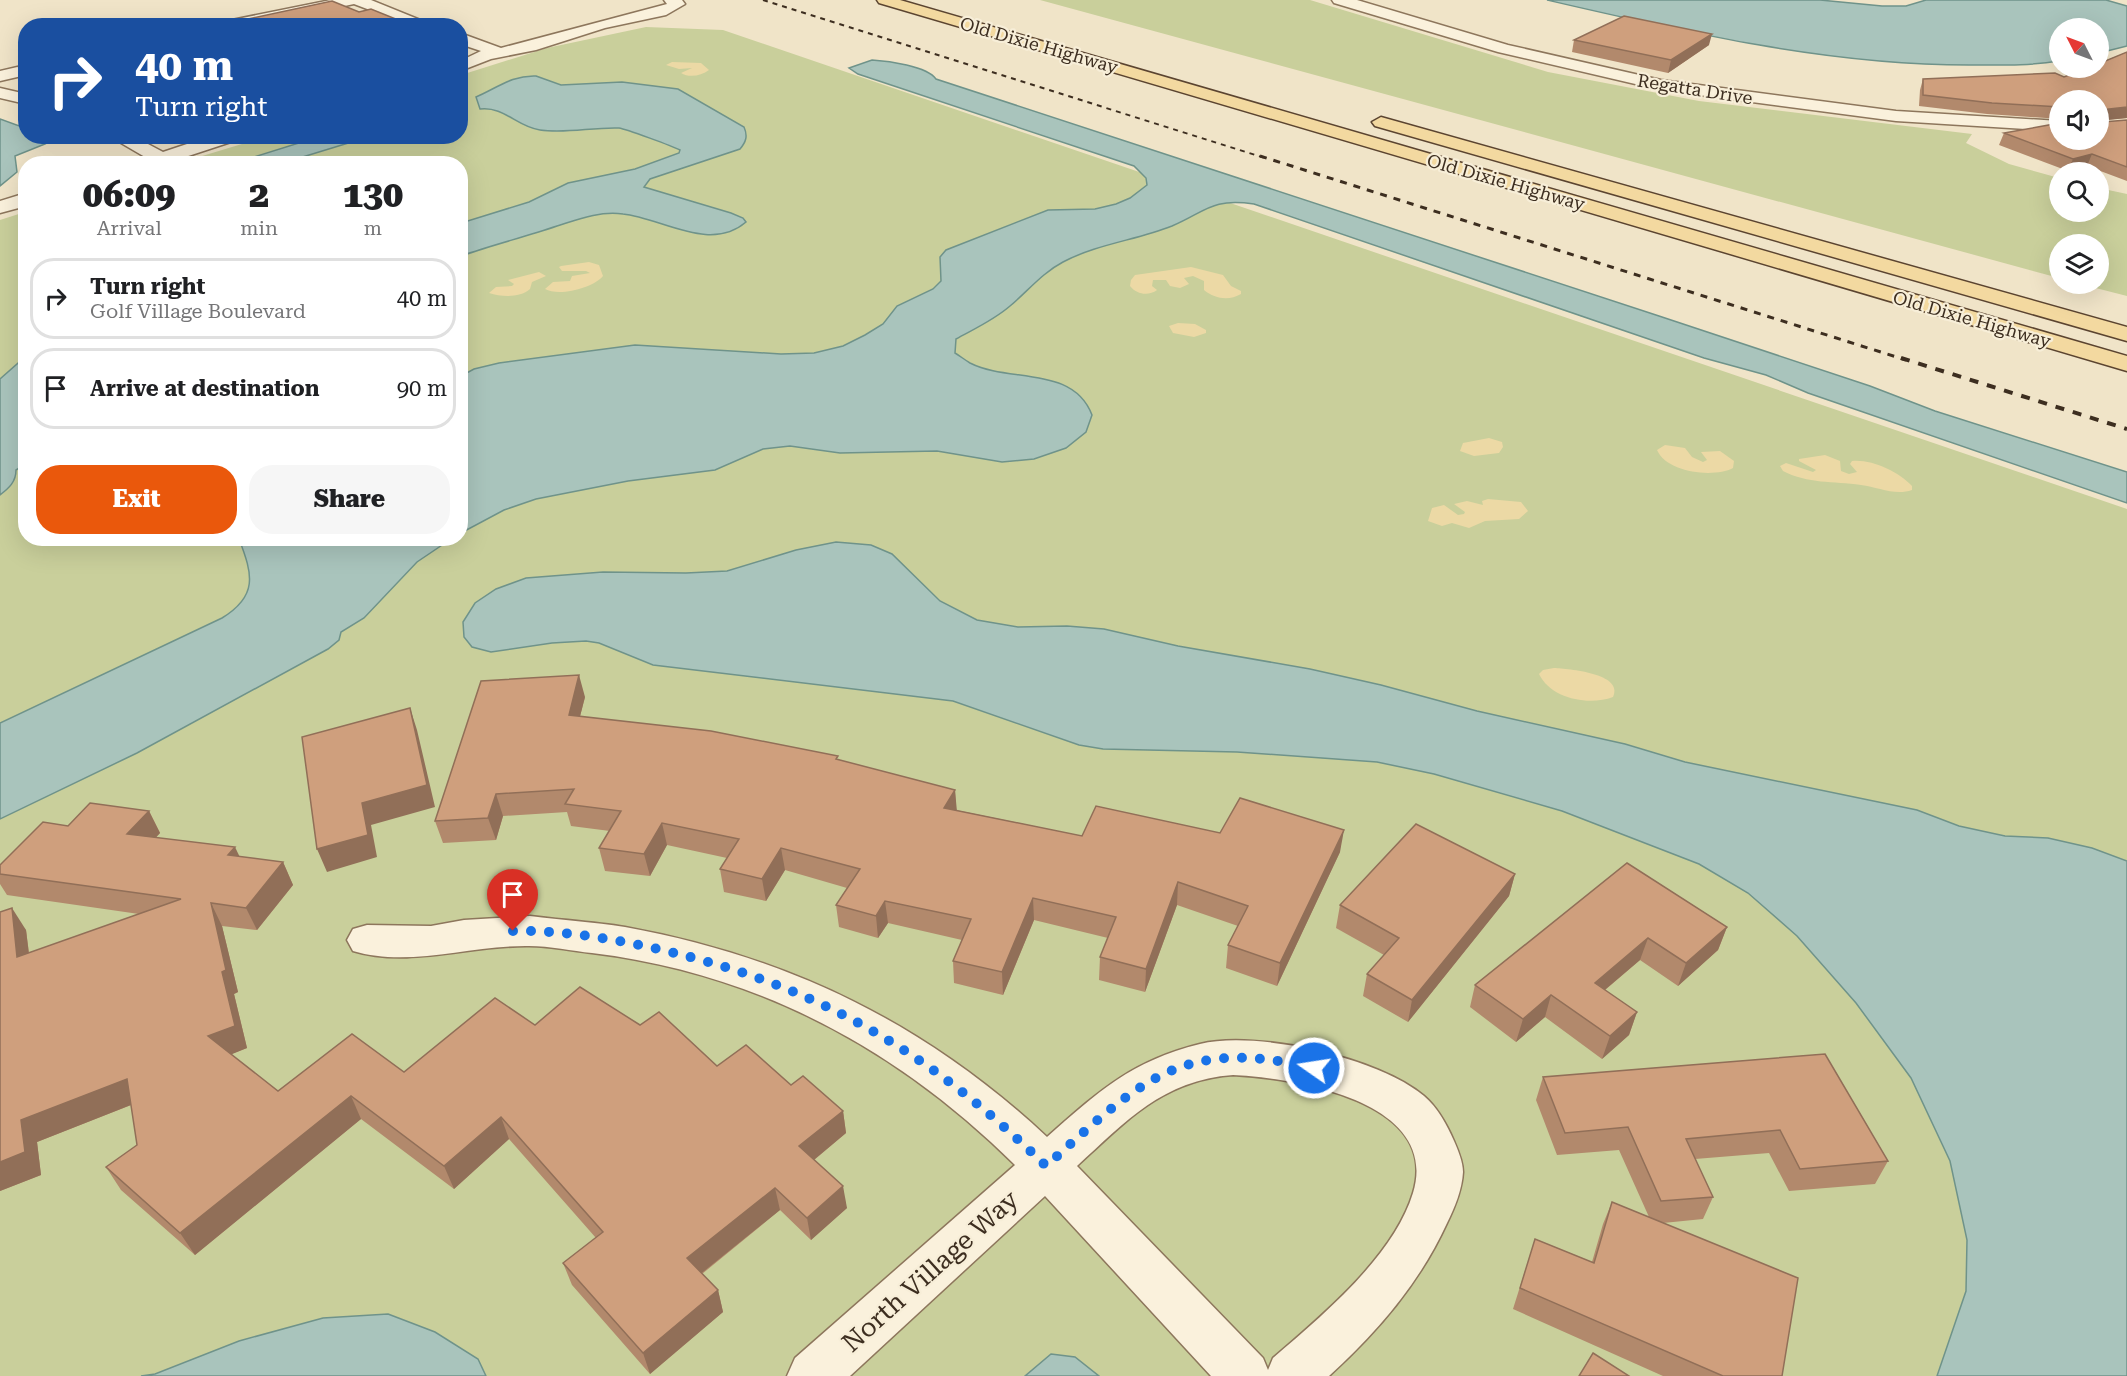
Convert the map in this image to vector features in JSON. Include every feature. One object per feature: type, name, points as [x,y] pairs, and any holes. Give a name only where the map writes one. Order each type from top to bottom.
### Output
[{"type":"main road","name":"Old Dixie Highway","points":[[884,0],[2127,364]]},
{"type":"main road","name":"Old Dixie Highway","points":[[1366,118],[2127,334]]},
{"type":"street","points":[[266,18],[355,0],[408,18]]},
{"type":"street","points":[[468,63],[488,54],[522,50],[600,24],[661,11],[678,4],[671,0]]},
{"type":"street","name":"Regatta Drive","points":[[1339,0],[1397,15],[1504,49],[1661,85],[1896,116],[2049,125]]},
{"type":"street","points":[[365,18],[393,12]]},
{"type":"street","points":[[468,41],[489,49],[488,54]]},
{"type":"street","points":[[0,76],[18,72]]},
{"type":"street","points":[[0,93],[18,97]]},
{"type":"street","points":[[129,144],[145,156]]},
{"type":"street","points":[[168,156],[206,144]]},
{"type":"street","points":[[0,207],[18,202]]},
{"type":"street","points":[[367,940],[430,941],[464,934],[530,931],[624,942],[717,963],[776,983],[862,1023],[917,1056],[996,1117],[1046,1166],[1245,1376]]},
{"type":"street","name":"North Village Way","points":[[813,1376],[1124,1096],[1151,1078],[1181,1066],[1213,1059],[1247,1057],[1280,1060],[1314,1068],[1375,1089],[1407,1108],[1430,1137],[1441,1169],[1434,1201],[1405,1260],[1361,1314],[1291,1376]]},
{"type":"green space","points":[[1040,0],[1310,0],[1548,72],[1699,101],[1972,134],[1966,143],[2009,164],[2049,175],[2049,222],[2109,222],[2109,190],[2127,194],[2127,296],[2109,291],[2109,234],[2049,234],[2049,275]]},
{"type":"green space","points":[[646,27],[723,30],[2127,509],[2127,1376],[0,1376],[0,220],[18,214],[18,546],[468,546],[468,156],[202,156],[242,144],[468,144],[468,73],[547,48]]},
{"type":"sand","points":[[672,62],[701,63],[709,70],[691,76],[681,73],[692,68],[679,69],[666,65]]},
{"type":"sand","points":[[589,262],[599,265],[603,276],[592,284],[567,292],[545,289],[553,282],[570,281],[572,276],[590,273],[562,271],[559,267]]},
{"type":"sand","points":[[1191,267],[1223,275],[1231,286],[1241,291],[1241,294],[1227,298],[1213,295],[1204,290],[1204,281],[1193,276],[1184,278],[1189,284],[1180,288],[1170,286],[1166,280],[1153,280],[1152,286],[1157,290],[1147,294],[1140,293],[1130,286],[1135,275]]},
{"type":"sand","points":[[539,272],[546,276],[532,282],[530,289],[526,292],[505,296],[489,293],[496,287],[514,284],[508,280]]},
{"type":"sand","points":[[1178,323],[1195,324],[1206,330],[1206,333],[1194,337],[1173,333],[1169,326]]},
{"type":"sand","points":[[1489,438],[1502,442],[1503,447],[1499,453],[1474,456],[1460,451],[1463,443]]},
{"type":"sand","points":[[1665,445],[1685,448],[1692,457],[1703,462],[1707,460],[1701,452],[1720,451],[1734,461],[1733,468],[1715,473],[1703,473],[1680,468],[1662,458],[1657,450]]},
{"type":"sand","points":[[1825,455],[1840,461],[1841,471],[1849,474],[1857,472],[1850,464],[1852,461],[1868,462],[1885,467],[1907,481],[1912,486],[1912,490],[1893,492],[1861,485],[1811,480],[1783,471],[1780,466],[1786,463],[1813,472],[1816,470],[1799,459]]},
{"type":"sand","points":[[1488,499],[1521,502],[1528,511],[1519,519],[1485,521],[1469,528],[1452,523],[1442,526],[1428,521],[1432,508],[1444,505],[1458,515],[1465,512],[1454,504],[1467,501],[1483,505],[1482,501]]},
{"type":"sand","points":[[1554,668],[1582,671],[1603,678],[1610,682],[1614,689],[1613,697],[1593,701],[1561,695],[1545,683],[1539,674],[1543,670]]},
{"type":"water","points":[[1547,0],[1820,0],[1906,6],[1926,0],[2106,0],[2127,6],[2127,46],[2109,50],[2109,18],[2049,18],[2049,63],[1915,64],[1809,53],[1651,24]]},
{"type":"water","points":[[872,60],[916,68],[931,74],[936,79],[1870,386],[1935,411],[2127,472],[2127,503],[1808,393],[1766,375],[1704,358],[1254,204],[1228,203],[1210,207],[1159,231],[1089,251],[1055,266],[1004,311],[956,339],[955,353],[970,363],[1003,373],[1055,382],[1070,389],[1083,399],[1092,415],[1086,432],[1066,448],[1034,459],[1002,462],[937,451],[840,453],[790,446],[763,449],[715,470],[628,481],[536,499],[504,510],[468,529],[468,372],[474,369],[499,363],[635,345],[781,354],[814,353],[843,346],[883,324],[897,306],[933,289],[941,281],[940,257],[946,250],[1048,210],[1095,209],[1116,204],[1130,198],[1147,185],[1146,178],[1134,166],[858,74],[849,68]]},
{"type":"water","points":[[536,76],[561,85],[622,82],[678,89],[744,127],[746,139],[740,149],[650,179],[644,187],[731,213],[743,218],[746,222],[732,231],[702,234],[623,214],[597,215],[468,254],[468,221],[529,202],[568,183],[635,169],[679,153],[680,150],[619,128],[540,130],[496,111],[480,109],[476,97],[512,80]]},
{"type":"water","points":[[0,119],[18,125],[18,144],[45,144],[15,156],[17,172],[0,186]]},
{"type":"water","points":[[296,144],[345,144],[306,156],[257,156]]},
{"type":"water","points":[[18,363],[18,469],[11,484],[0,495],[0,379]]},
{"type":"water","points":[[836,542],[871,545],[892,554],[940,601],[977,620],[1018,627],[1067,626],[1104,629],[1178,646],[1310,669],[1381,685],[1477,711],[1625,744],[1685,762],[1917,810],[1959,826],[2005,836],[2048,838],[2092,848],[2127,861],[2127,1376],[1937,1376],[1966,1291],[1967,1240],[1950,1161],[1911,1078],[1856,1003],[1797,936],[1748,893],[1699,864],[1562,811],[1434,774],[1377,762],[1237,752],[1103,749],[1079,745],[953,701],[653,665],[599,643],[586,641],[552,643],[491,652],[472,647],[464,637],[463,622],[475,603],[496,589],[526,578],[603,572],[727,571],[796,550]]},
{"type":"water","points":[[241,546],[441,546],[417,562],[364,618],[341,632],[339,640],[328,649],[137,753],[0,819],[0,723],[222,618],[234,610],[247,593],[249,574]]},
{"type":"water","points":[[388,1314],[435,1332],[478,1359],[486,1376],[141,1376],[155,1374],[239,1341],[323,1318]]},
{"type":"water","points":[[1051,1354],[1075,1357],[1099,1376],[1025,1376]]},
{"type":"building","points":[[332,1],[359,12],[371,9],[393,18],[253,18]]},
{"type":"building","points":[[1624,16],[1712,34],[1671,60],[1574,40]]},
{"type":"building","points":[[2127,52],[2127,107],[2109,109],[2109,90],[2049,90],[2049,106],[1923,95],[1923,79],[2049,73],[2049,78],[2109,78],[2109,59]]},
{"type":"building","points":[[2127,120],[2127,167],[2092,154],[2073,159],[2049,150],[2109,150],[2109,122]]},
{"type":"building","points":[[2049,125],[2049,150],[2004,133]]},
{"type":"building","points":[[579,675],[569,715],[711,731],[838,756],[836,759],[955,790],[944,808],[1082,836],[1096,806],[1220,833],[1240,798],[1344,830],[1280,963],[1228,945],[1248,906],[1178,882],[1146,969],[1100,957],[1116,917],[1033,898],[1002,972],[953,961],[971,919],[885,901],[876,916],[836,905],[860,869],[781,848],[762,879],[720,869],[739,839],[662,823],[644,854],[599,848],[621,811],[565,804],[574,789],[496,794],[488,818],[435,821],[481,681]]},
{"type":"building","points":[[410,708],[427,785],[362,803],[368,835],[317,849],[302,737]]},
{"type":"building","points":[[90,803],[149,811],[127,834],[235,847],[228,855],[283,862],[246,908],[211,903],[226,970],[222,972],[235,1026],[208,1036],[278,1091],[352,1034],[404,1072],[495,998],[535,1025],[580,987],[640,1025],[659,1012],[717,1066],[746,1045],[791,1085],[803,1076],[843,1111],[799,1146],[843,1186],[807,1218],[775,1188],[687,1258],[718,1290],[643,1353],[563,1263],[603,1232],[501,1117],[444,1166],[351,1096],[180,1233],[106,1167],[137,1145],[127,1079],[21,1120],[25,1152],[0,1162],[0,912],[12,908],[17,957],[181,899],[0,874],[0,865],[43,822],[68,826]]},
{"type":"building","points":[[1416,824],[1515,874],[1412,1000],[1367,974],[1399,938],[1340,905]]},
{"type":"building","points":[[1627,863],[1727,927],[1686,963],[1648,938],[1595,983],[1637,1012],[1610,1036],[1551,995],[1523,1019],[1475,985]]},
{"type":"building","points":[[1825,1054],[1888,1161],[1800,1169],[1780,1130],[1686,1139],[1713,1197],[1661,1201],[1628,1127],[1565,1133],[1543,1077]]},
{"type":"building","points":[[1612,1202],[1798,1278],[1782,1376],[1723,1376],[1520,1288],[1535,1239],[1594,1263]]},
{"type":"building","points":[[1593,1353],[1629,1376],[1579,1376]]},
{"type":"railway","points":[[763,0],[1265,158]]},
{"type":"railway","points":[[1260,156],[1906,360]]},
{"type":"railway","points":[[1901,358],[2127,429]]},
{"type":"route","points":[[513,931],[561,933],[624,942],[717,963],[776,983],[862,1023],[917,1056],[996,1117],[1046,1166],[1124,1096],[1151,1078],[1181,1066],[1213,1059],[1247,1057],[1280,1060],[1314,1068]]}]
